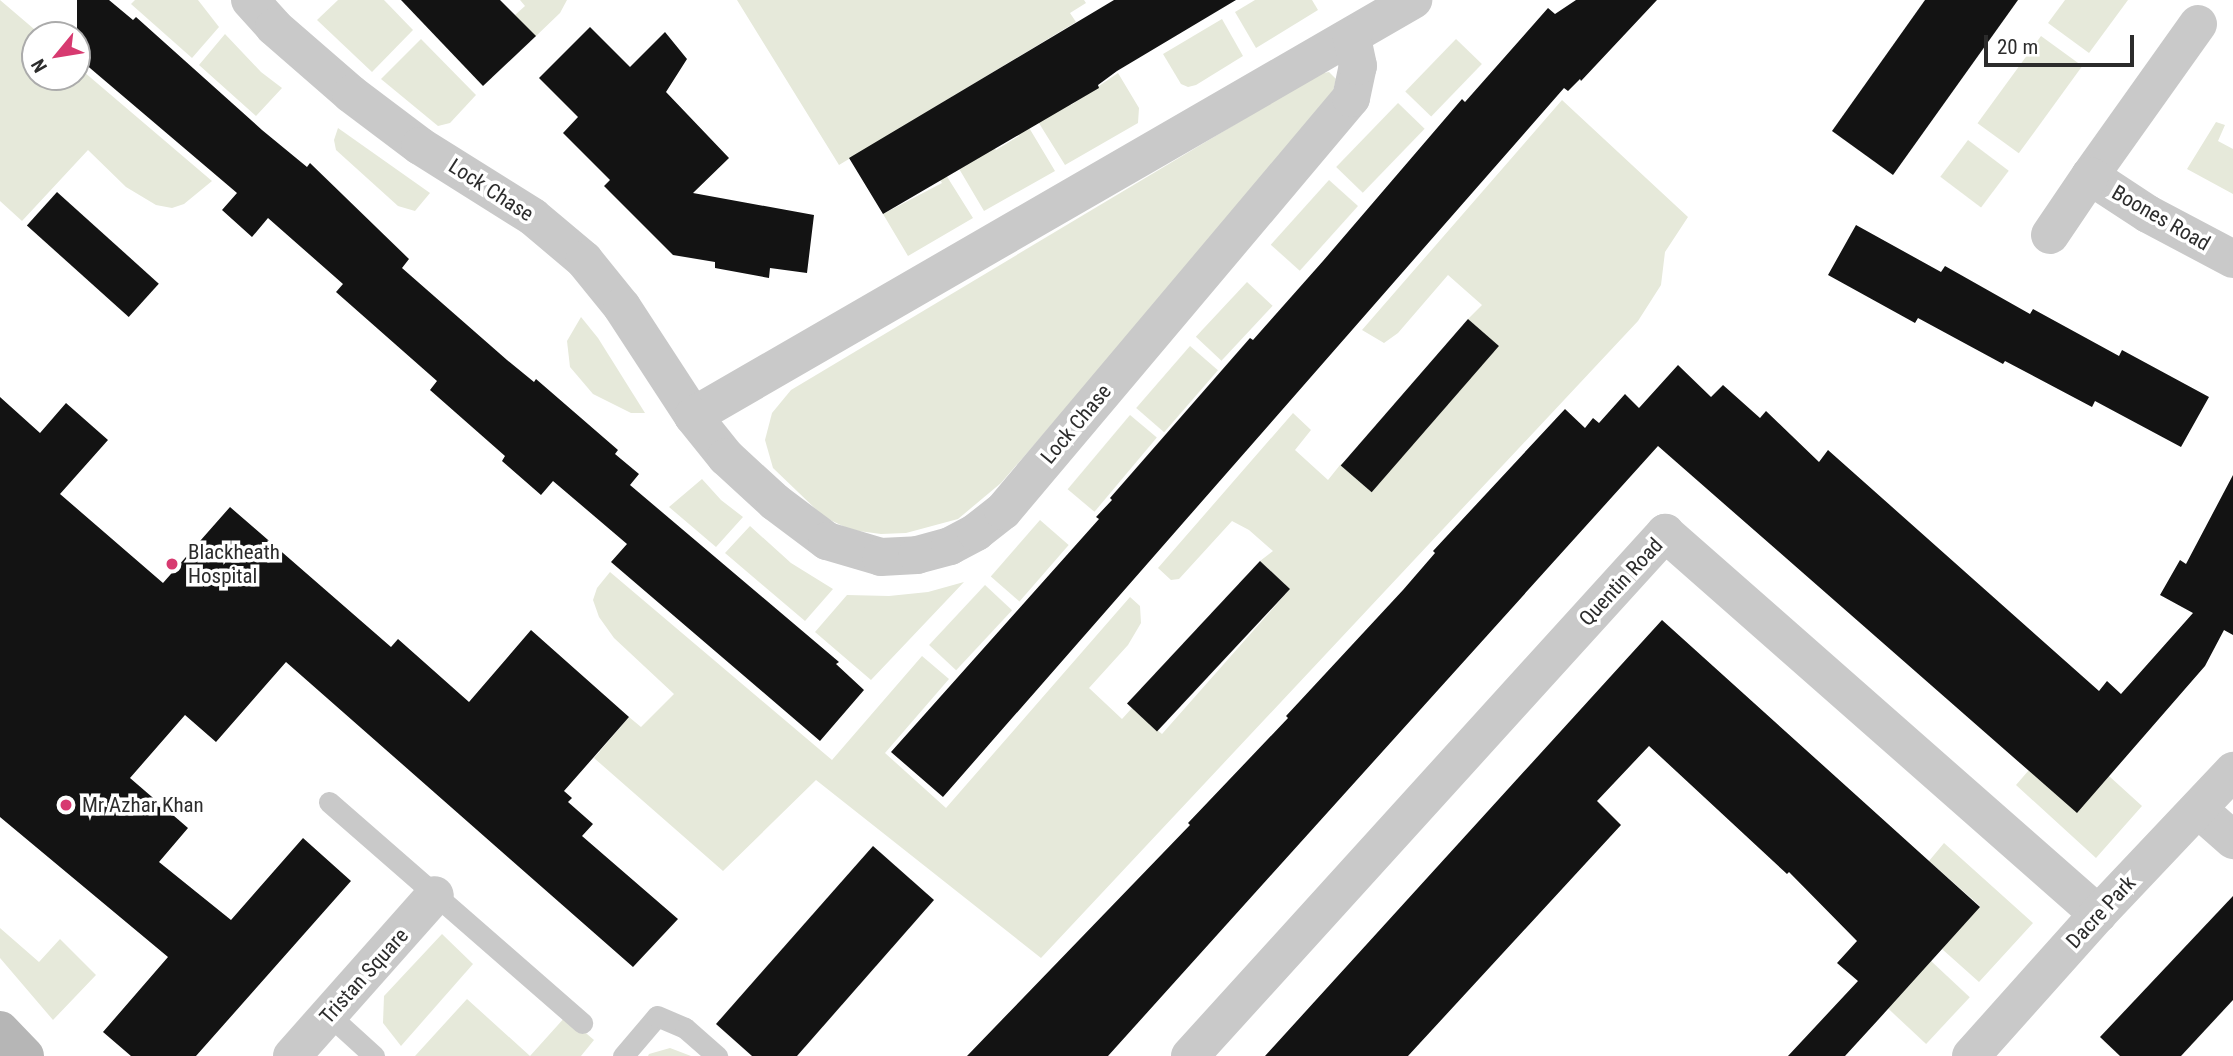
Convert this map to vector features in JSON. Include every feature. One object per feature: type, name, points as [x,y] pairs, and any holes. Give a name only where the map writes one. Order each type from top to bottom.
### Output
[{"type":"main road","points":[[0,1030],[24,1056]]},
{"type":"street","name":"Lock Chase","points":[[250,0],[274,27],[351,94],[420,146],[533,217],[584,260],[622,307],[693,416],[726,457],[775,502],[827,541],[881,557],[917,555],[950,546],[976,532],[1003,511],[1351,98],[1357,66],[1352,37]]},
{"type":"street","points":[[693,416],[1413,0]]},
{"type":"street","name":"Boones Road","points":[[2050,235],[2198,24]]},
{"type":"street","name":"Boones Road","points":[[2091,176],[2148,214],[2233,258]]},
{"type":"street","name":"Quentin Road","points":[[1190,1056],[1665,534],[2098,914]]},
{"type":"street","name":"Dacre Park","points":[[1971,1056],[2098,914],[2233,771]]},
{"type":"street","points":[[2198,809],[2233,840]]},
{"type":"street","name":"Tristan Square","points":[[292,1056],[435,895]]},
{"type":"lane","points":[[329,802],[582,1023]]},
{"type":"lane","points":[[329,1015],[374,1056]]},
{"type":"lane","points":[[623,1056],[657,1016],[685,1028],[717,1056]]},
{"type":"shaded area","points":[[0,0],[25,21],[21,21],[21,91],[91,91],[91,78],[212,181],[184,204],[172,208],[156,205],[126,187],[88,150],[22,221],[0,201]]},
{"type":"shaded area","points":[[135,0],[198,0],[219,27],[192,58],[131,4]]},
{"type":"shaded area","points":[[338,0],[384,0],[413,30],[372,72],[317,20]]},
{"type":"shaded area","points":[[520,0],[567,0],[560,13],[535,37],[515,15],[525,6]]},
{"type":"shaded area","points":[[737,0],[1084,0],[1086,3],[1070,13],[1076,22],[839,165]]},
{"type":"shaded area","points":[[1255,0],[1312,0],[1318,10],[1256,48],[1235,12]]},
{"type":"shaded area","points":[[2065,0],[2128,0],[2089,53],[2048,23]]},
{"type":"shaded area","points":[[1222,19],[1243,56],[1196,85],[1188,87],[1181,84],[1163,54]]},
{"type":"shaded area","points":[[225,34],[261,72],[282,88],[256,116],[199,65]]},
{"type":"shaded area","points":[[2041,36],[2082,66],[2019,153],[1978,123]]},
{"type":"shaded area","points":[[421,39],[476,95],[450,123],[438,126],[381,79]]},
{"type":"shaded area","points":[[1456,39],[1482,64],[1431,117],[1405,92]]},
{"type":"shaded area","points":[[1329,72],[1336,79],[1330,103],[1001,483],[958,519],[906,533],[881,534],[851,530],[824,517],[773,468],[765,440],[772,413],[791,390],[1319,74]]},
{"type":"shaded area","points":[[1118,73],[1139,108],[1138,123],[1065,165],[1037,120],[1069,102],[1071,105]]},
{"type":"shaded area","points":[[1562,100],[1688,217],[1665,252],[1661,285],[1638,321],[1041,958],[816,780],[723,871],[594,758],[629,717],[641,727],[674,694],[614,638],[599,617],[593,600],[597,588],[610,572],[832,760],[922,656],[949,679],[885,753],[946,808],[1130,597],[1140,606],[1141,623],[1128,645],[1089,688],[1122,719],[1132,708],[1162,734],[1290,589],[1260,561],[1273,551],[1249,530],[1232,521],[1179,579],[1171,580],[1158,568],[1293,413],[1311,430],[1295,450],[1328,480],[1340,465],[1498,346],[1468,319],[1482,305],[1448,275],[1398,333],[1384,343],[1362,330]]},
{"type":"shaded area","points":[[1398,103],[1425,129],[1363,193],[1336,167]]},
{"type":"shaded area","points":[[2216,122],[2225,125],[2218,141],[2233,149],[2233,194],[2187,169]]},
{"type":"shaded area","points":[[1028,126],[1055,171],[984,211],[958,167],[993,146],[996,150],[1019,136],[1017,132]]},
{"type":"shaded area","points":[[338,128],[430,193],[415,211],[398,206],[336,150],[334,140]]},
{"type":"shaded area","points":[[1968,140],[2009,171],[1981,207],[1940,177]]},
{"type":"shaded area","points":[[946,175],[973,218],[908,256],[883,214],[942,183],[939,178]]},
{"type":"shaded area","points":[[1329,180],[1358,206],[1300,271],[1271,245]]},
{"type":"shaded area","points":[[1247,282],[1273,306],[1221,361],[1196,337]]},
{"type":"shaded area","points":[[581,317],[598,338],[645,413],[631,413],[593,394],[570,367],[567,341]]},
{"type":"shaded area","points":[[1190,346],[1218,370],[1164,432],[1136,408]]},
{"type":"shaded area","points":[[1130,415],[1157,437],[1094,512],[1068,489]]},
{"type":"shaded area","points":[[702,479],[721,500],[743,517],[716,547],[669,507]]},
{"type":"shaded area","points":[[1040,520],[1069,545],[1019,602],[991,577]]},
{"type":"shaded area","points":[[750,526],[791,563],[833,589],[805,621],[725,553]]},
{"type":"shaded area","points":[[964,582],[871,680],[815,632],[847,595],[889,596],[928,592]]},
{"type":"shaded area","points":[[985,585],[1012,610],[956,670],[929,645]]},
{"type":"shaded area","points":[[2029,770],[2077,812],[2109,776],[2142,806],[2096,858],[2016,785]]},
{"type":"shaded area","points":[[1944,843],[2033,923],[1979,982],[1942,949],[1980,906],[1929,861]]},
{"type":"shaded area","points":[[0,928],[39,962],[60,939],[96,975],[53,1020],[0,958]]},
{"type":"shaded area","points":[[442,934],[473,964],[401,1046],[383,1023],[384,996]]},
{"type":"shaded area","points":[[1931,961],[1970,997],[1926,1044],[1887,1008]]},
{"type":"shaded area","points":[[467,999],[530,1056],[415,1056]]},
{"type":"shaded area","points":[[566,1016],[594,1040],[581,1056],[530,1056]]},
{"type":"shaded area","points":[[670,1048],[691,1056],[648,1056],[649,1054]]},
{"type":"building","points":[[77,0],[109,0],[133,20],[136,17],[307,167],[310,163],[409,259],[402,268],[507,360],[534,382],[536,379],[618,450],[615,454],[639,474],[630,485],[839,662],[836,664],[864,690],[820,741],[611,562],[627,544],[553,481],[541,495],[502,461],[505,456],[430,390],[437,381],[336,292],[343,284],[268,218],[252,237],[222,210],[237,193],[91,69],[91,21],[77,21]]},
{"type":"building","points":[[401,0],[500,0],[536,36],[483,86]]},
{"type":"building","points":[[1114,0],[1236,0],[1117,71],[1098,85],[1099,88],[883,214],[849,158]]},
{"type":"building","points":[[1576,0],[1657,0],[1581,81],[1580,79],[1568,91],[1564,88],[943,797],[891,752],[1099,519],[1096,517],[1112,500],[1110,498],[1250,338],[1253,340],[1323,261],[1462,99],[1465,102],[1548,8],[1555,14]]},
{"type":"building","points":[[1925,0],[2018,0],[1893,175],[1832,131]]},
{"type":"building","points":[[590,27],[630,67],[665,32],[687,59],[666,92],[729,158],[693,193],[814,215],[807,273],[770,268],[769,278],[715,268],[715,262],[673,255],[604,186],[610,180],[563,133],[578,117],[539,78]]},
{"type":"building","points":[[57,192],[159,284],[129,317],[27,225]]},
{"type":"building","points":[[1856,225],[1941,272],[1945,266],[2030,314],[2033,309],[2119,356],[2122,350],[2209,397],[2181,447],[2095,401],[2092,407],[2005,361],[2003,364],[1918,318],[1915,323],[1828,275]]},
{"type":"building","points":[[1468,319],[1499,346],[1372,492],[1341,465]]},
{"type":"building","points":[[1678,365],[1711,397],[1723,385],[1760,418],[1766,411],[1819,462],[1828,450],[2099,691],[2107,681],[2121,694],[2193,613],[2160,595],[2180,560],[2186,564],[2233,475],[2233,635],[2224,630],[2205,666],[2077,813],[1658,446],[1108,1056],[967,1056],[1190,825],[1188,823],[1288,718],[1286,716],[1403,590],[1435,553],[1433,551],[1565,409],[1585,428],[1593,418],[1599,423],[1625,394],[1639,408]]},
{"type":"building","points":[[0,397],[40,433],[66,403],[108,440],[60,494],[163,583],[230,507],[391,647],[398,639],[469,702],[531,630],[629,717],[564,791],[572,798],[568,802],[593,824],[582,836],[678,919],[633,967],[286,662],[216,742],[185,715],[130,778],[188,828],[159,862],[231,920],[303,838],[351,881],[196,1056],[131,1056],[103,1032],[168,957],[0,817]]},
{"type":"building","points":[[1260,561],[1290,589],[1157,732],[1127,704]]},
{"type":"building","points":[[1662,620],[1980,907],[1878,1020],[1845,1056],[1788,1056],[1858,981],[1837,963],[1857,941],[1789,872],[1787,874],[1649,746],[1597,801],[1621,825],[1408,1056],[1265,1056]]},
{"type":"building","points":[[873,846],[934,900],[797,1056],[752,1056],[716,1024]]},
{"type":"building","points":[[2233,896],[2233,1000],[2181,1056],[2120,1056],[2100,1037]]},
{"type":"place","name":"Blackheath Hospital","points":[[172,564]]},
{"type":"place","name":"Mr Azhar Khan","points":[[66,805]]}]
